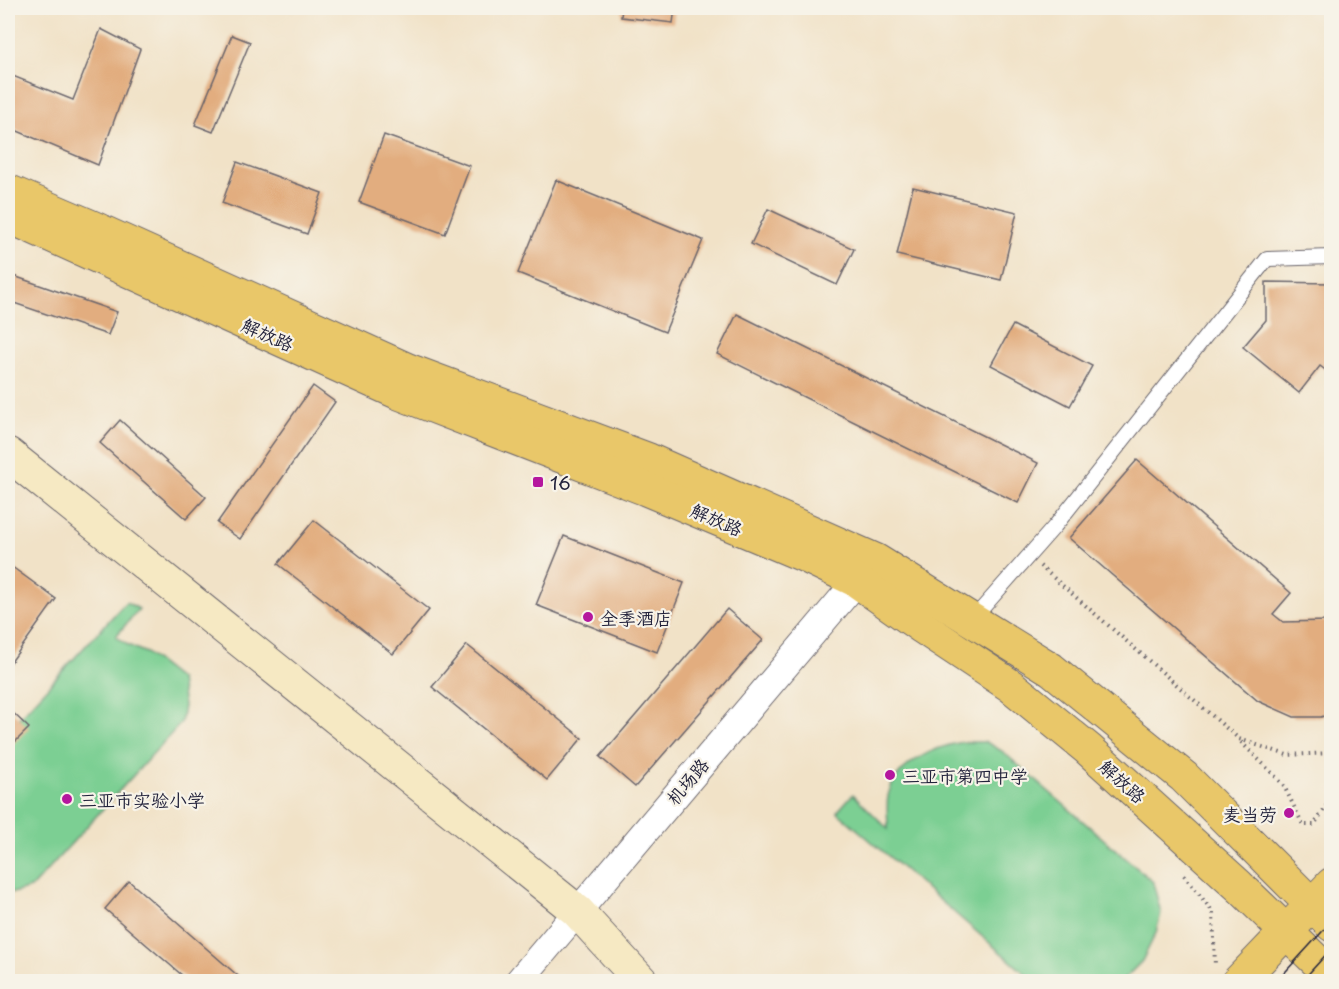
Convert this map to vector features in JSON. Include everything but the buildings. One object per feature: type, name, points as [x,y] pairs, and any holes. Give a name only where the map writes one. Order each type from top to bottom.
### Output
[{"type":"main road","name":"解放路","points":[[8,191],[408,370],[649,460],[875,560],[1051,669],[1184,777],[1325,904]]},
{"type":"main road","name":"解放路","points":[[8,216],[399,393],[646,489],[801,554],[857,581],[1011,686],[1088,749],[1233,880],[1331,979]]},
{"type":"main road","points":[[1238,981],[1286,931],[1325,904]]},
{"type":"street","points":[[8,454],[577,911],[642,981]]},
{"type":"street","name":"机场路","points":[[518,981],[857,581]]},
{"type":"lane","points":[[972,621],[1055,526],[1267,259],[1332,257]]},
{"type":"path","points":[[1029,556],[1239,739],[1284,784],[1303,825],[1314,825],[1332,797]]},
{"type":"path","points":[[1239,739],[1287,756],[1332,753]]},
{"type":"path","points":[[1179,869],[1213,912],[1216,970],[1205,981]]},
{"type":"green space","points":[[126,602],[139,609],[116,636],[128,645],[146,653],[180,680],[184,706],[181,723],[31,888],[13,893],[8,890],[8,730]]},
{"type":"green space","points":[[963,742],[986,742],[1002,751],[1153,882],[1161,913],[1156,933],[1142,961],[1122,981],[1034,981],[837,812],[853,794],[888,829],[888,796],[899,775],[907,766],[928,753]]},
{"type":"tram line","points":[[1276,982],[1332,921]]},
{"type":"tram line","points":[[1301,982],[1332,948]]},
{"type":"place","name":"16","points":[[538,482]]},
{"type":"place","name":"全季酒店","points":[[588,617]]},
{"type":"place","name":"三亚市第四中学","points":[[890,775]]},
{"type":"place","name":"三亚市实验小学","points":[[67,799]]},
{"type":"place","name":"麦当劳","points":[[1289,813]]}]
